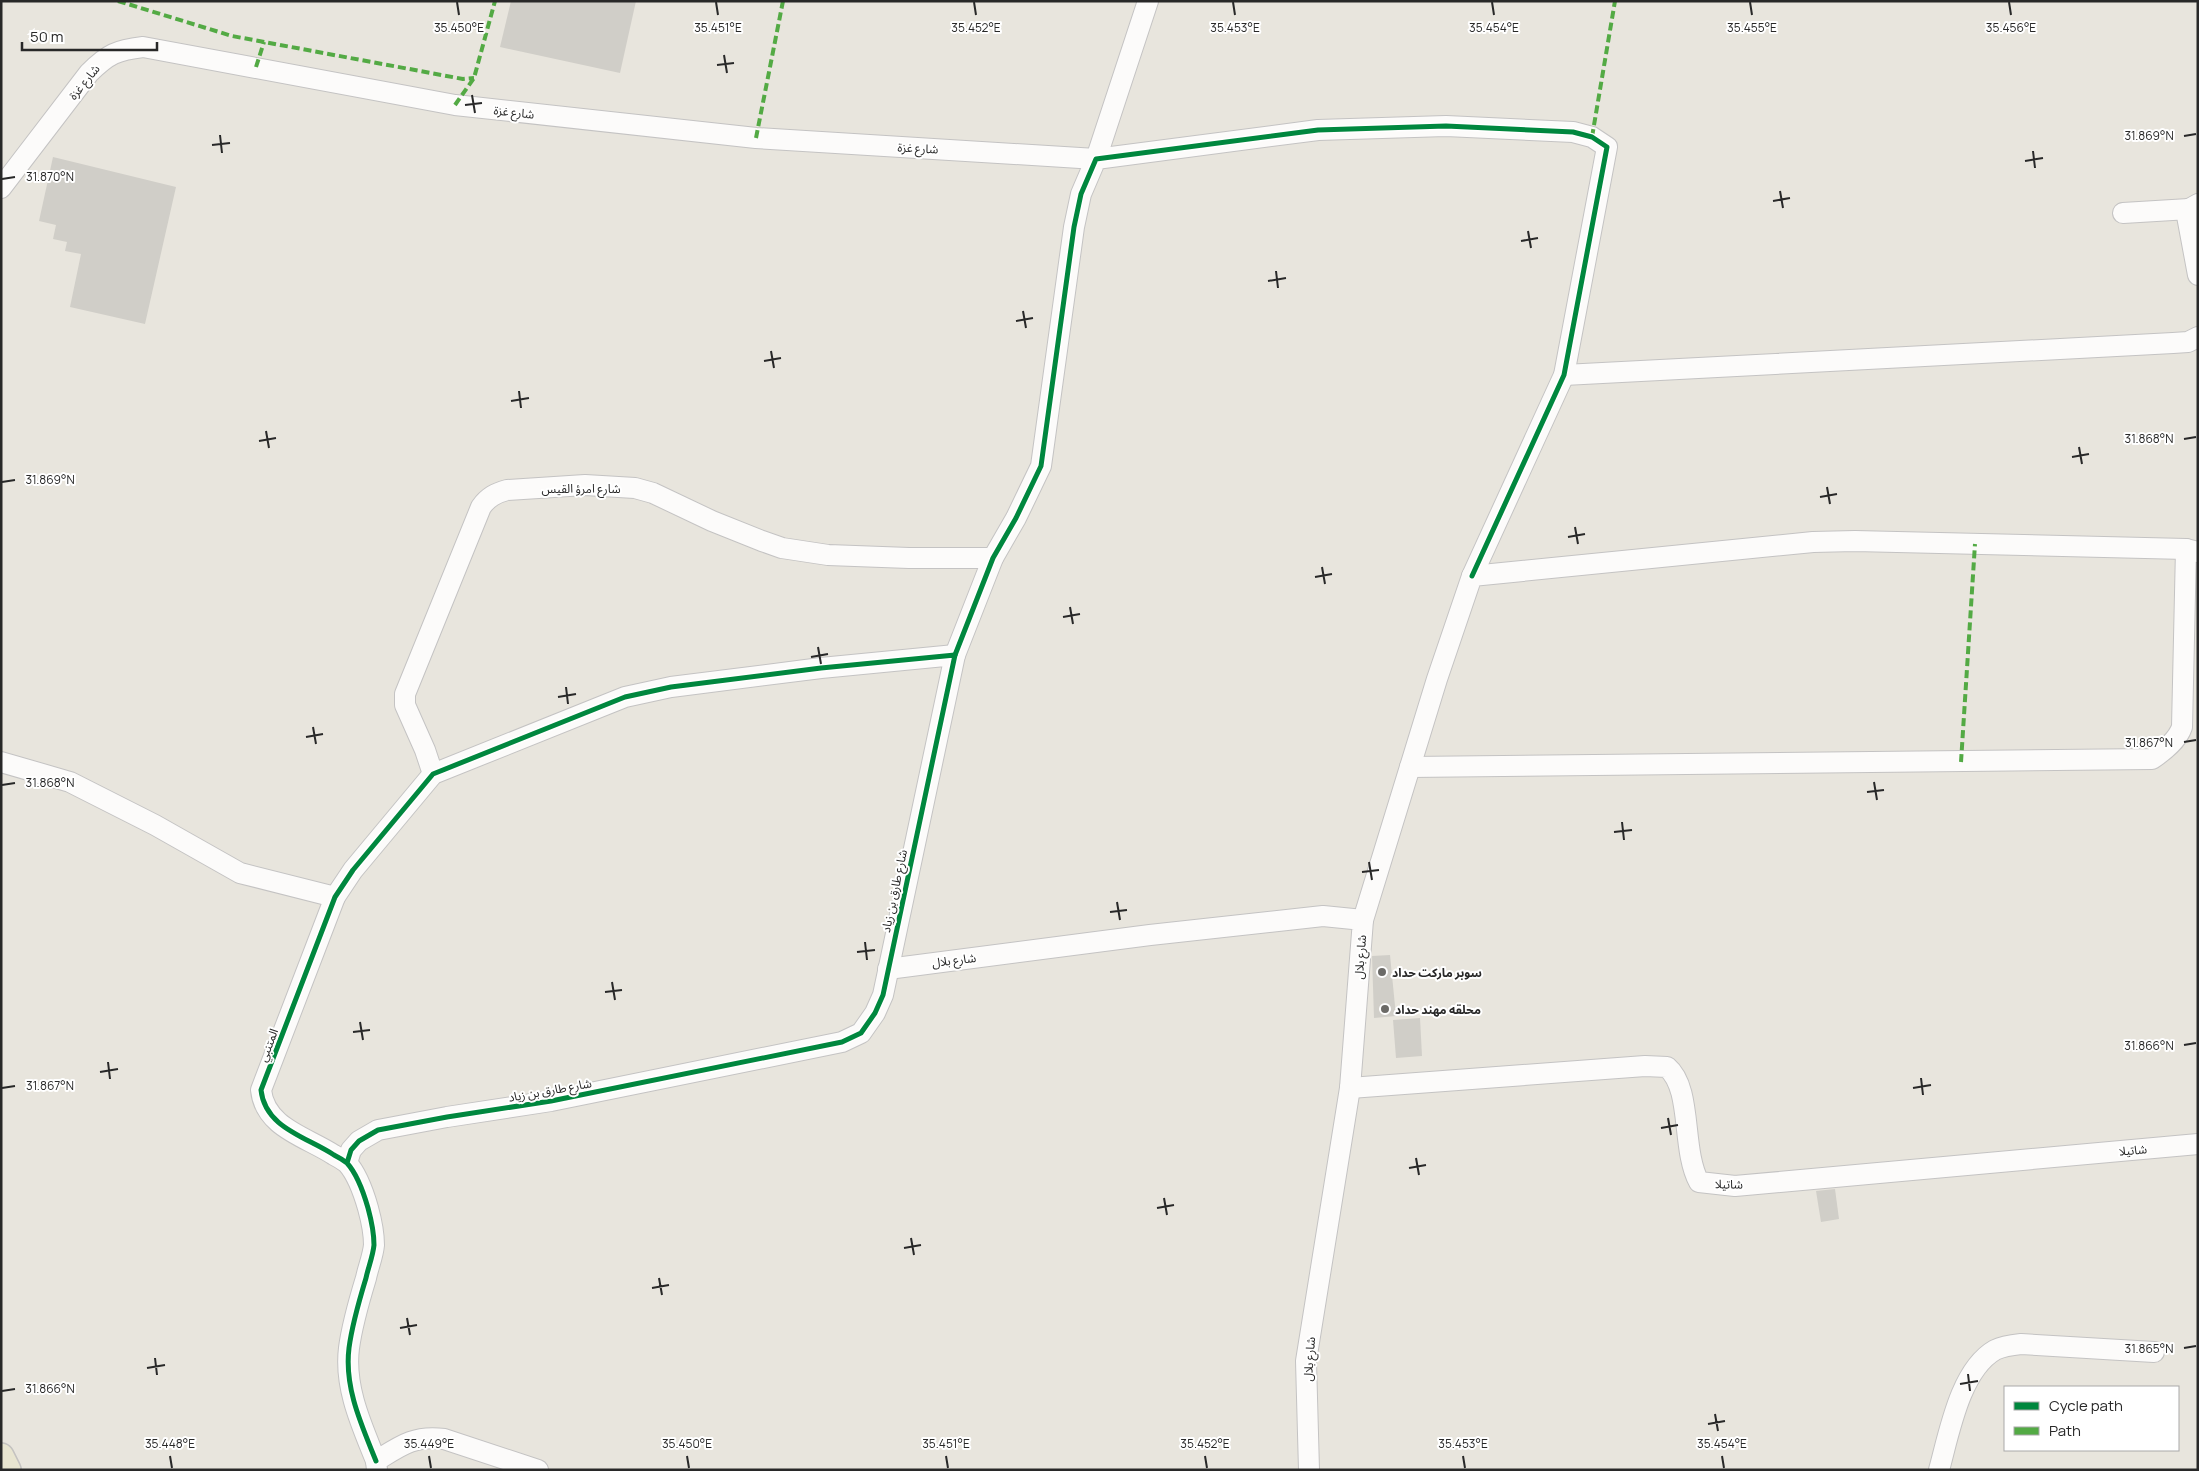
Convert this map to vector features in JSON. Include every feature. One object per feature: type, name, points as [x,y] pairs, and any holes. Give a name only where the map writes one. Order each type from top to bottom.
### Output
[{"type":"main road","points":[[1,1456],[8,1470]]},
{"type":"street","name":"شارع طارق بن زياد","points":[[347,1163],[351,1150],[359,1141],[378,1130],[551,1101],[842,1042],[861,1033],[875,1014],[883,995],[955,655],[970,611],[993,558],[1016,518],[1041,466],[1074,227],[1081,194],[1096,159],[1148,1]]},
{"type":"street","name":"شارع غزة","points":[[1,188],[89,73],[104,58],[116,51],[144,47],[455,105],[756,138],[1096,159],[1318,130],[1456,126],[1573,132],[1592,137],[1607,148],[1564,375]]},
{"type":"street","points":[[2123,213],[2193,206],[2188,225],[2198,275]]},
{"type":"street","points":[[1363,920],[1472,576],[1564,375],[2163,344],[2188,342],[2198,337]]},
{"type":"street","name":"شارع امرؤ القيس","points":[[432,774],[425,750],[405,705],[405,694],[481,507],[487,499],[497,492],[585,485],[635,488],[653,493],[712,521],[782,548],[828,555],[909,558],[993,558]]},
{"type":"street","points":[[1410,767],[2152,759],[2179,735],[2182,727],[2192,550],[1855,541],[1813,542],[1472,576]]},
{"type":"street","points":[[1,762],[70,782],[155,825],[240,872],[335,897],[353,870],[432,774],[625,697],[662,689],[821,668],[955,655]]},
{"type":"street","name":"المتنبي","points":[[335,897],[261,1090],[266,1110],[280,1125],[347,1163]]},
{"type":"street","name":"شارع بلال","points":[[888,969],[1150,935],[1323,916],[1363,920],[1350,1088],[1306,1361],[1309,1470]]},
{"type":"street","name":"شاتيلا","points":[[1350,1088],[1645,1066],[1667,1067],[1675,1073],[1680,1086],[1689,1154],[1694,1173],[1699,1182],[1735,1186],[2198,1144]]},
{"type":"street","points":[[347,1163],[360,1185],[373,1231],[374,1247],[356,1314],[349,1349],[349,1366],[350,1385],[358,1416],[377,1466],[403,1444],[429,1437],[444,1439],[538,1470]]},
{"type":"street","points":[[1939,1470],[1953,1416],[1973,1372],[1984,1358],[2003,1346],[2020,1344],[2154,1352]]},
{"type":"building","points":[[511,1],[636,1],[620,73],[500,47]]},
{"type":"building","points":[[53,157],[176,187],[145,324],[70,307],[81,254],[65,251],[67,242],[53,239],[56,225],[39,221]]},
{"type":"building","points":[[1390,955],[1396,1016],[1374,1018],[1372,956]]},
{"type":"building","points":[[1420,1018],[1422,1056],[1396,1058],[1393,1020]]},
{"type":"building","points":[[1835,1189],[1839,1219],[1821,1222],[1816,1191]]},
{"type":"marked path","points":[[118,1],[232,36],[463,79],[474,78]]},
{"type":"marked path","points":[[455,105],[474,78],[495,1]]},
{"type":"marked path","points":[[756,138],[783,1]]},
{"type":"marked path","points":[[1592,137],[1615,1]]},
{"type":"marked path","points":[[256,67],[264,42]]},
{"type":"marked path","points":[[1961,762],[1975,544]]},
{"type":"cycle path","points":[[955,655],[993,558],[1016,518],[1041,466],[1074,227],[1081,194],[1096,159],[1318,130],[1446,126],[1573,132],[1592,137],[1607,147],[1564,375],[1472,576]]},
{"type":"cycle path","points":[[347,1163],[351,1150],[359,1141],[378,1130],[551,1101],[842,1042],[861,1033],[875,1013],[883,995],[955,655],[821,668],[671,687],[625,697],[433,774],[353,870],[335,897],[261,1090],[264,1103],[270,1114],[279,1123],[347,1163],[357,1178],[366,1202],[372,1226],[374,1245],[354,1322],[348,1363],[355,1406],[376,1461]]},
{"type":"place","name":"سوبر ماركت حداد","points":[[1382,972]]},
{"type":"place","name":"محلقه مهند حداد","points":[[1385,1009]]}]
